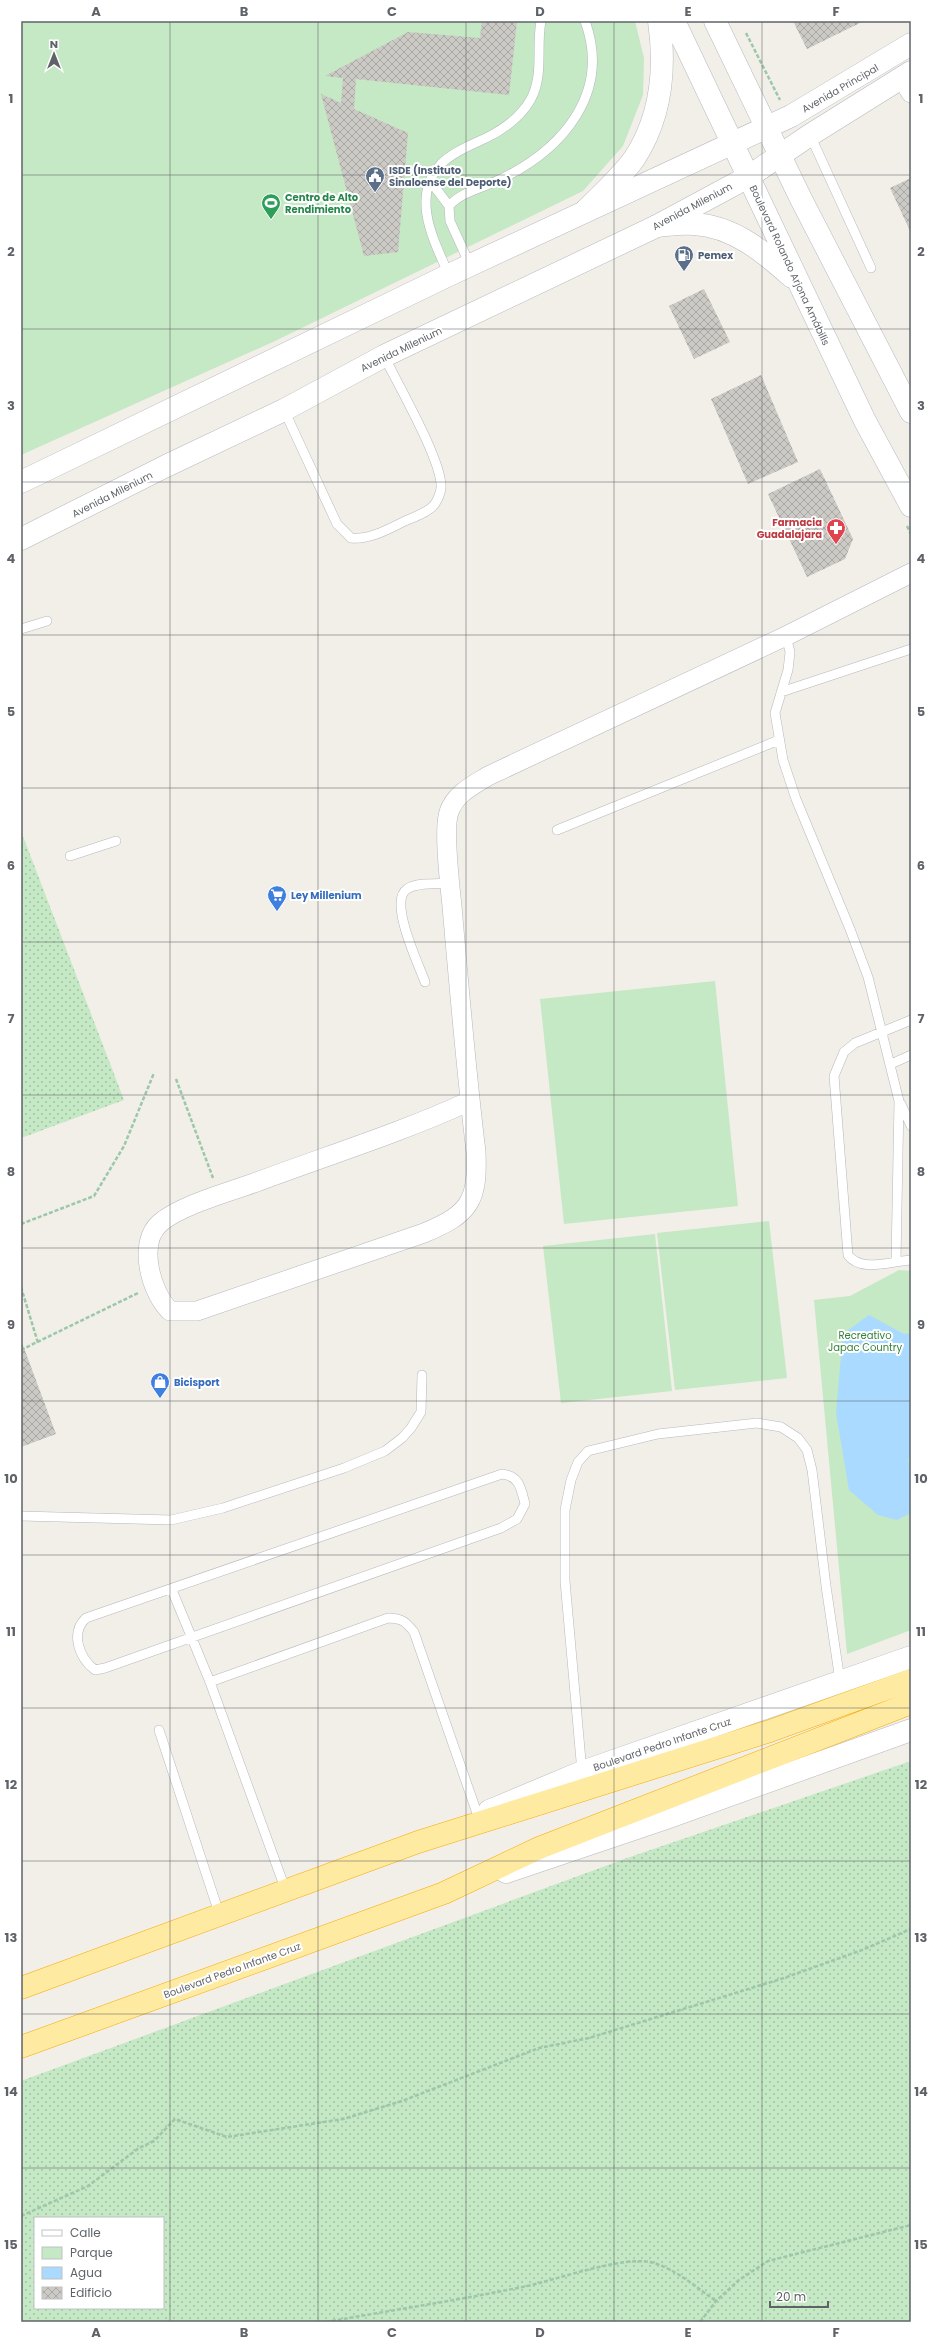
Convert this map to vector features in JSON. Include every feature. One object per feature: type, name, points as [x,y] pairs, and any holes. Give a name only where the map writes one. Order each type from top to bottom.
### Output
[{"type":"highway","name":"Boulevard Pedro Infante Cruz","points":[[21,1988],[286,1892],[418,1842],[770,1731],[911,1680]]},
{"type":"highway","name":"Boulevard Pedro Infante Cruz","points":[[21,2047],[444,1893],[539,1848],[911,1703]]},
{"type":"street","points":[[586,210],[624,172],[644,141],[658,102],[662,73],[662,45],[659,21]]},
{"type":"street","name":"Boulevard Rolando Arjona Amábilis","points":[[674,21],[865,421],[911,506]]},
{"type":"street","points":[[715,21],[779,155],[911,411]]},
{"type":"street","name":"Avenida Principal","points":[[767,128],[791,116],[911,44]]},
{"type":"street","points":[[779,155],[810,135],[908,81]]},
{"type":"street","points":[[21,482],[470,265],[733,142],[767,128]]},
{"type":"street","name":"Avenida Milenium","points":[[21,539],[166,466],[284,410],[384,356],[657,226],[748,177],[779,155]]},
{"type":"street","points":[[657,226],[694,224],[726,231],[745,240],[763,253],[798,283]]},
{"type":"street","points":[[470,1101],[432,1118],[219,1196],[170,1216],[159,1224],[152,1233],[148,1244],[147,1258],[155,1285],[162,1301],[170,1311],[197,1311],[448,1223],[462,1212],[473,1198],[476,1172],[470,1101],[450,883],[448,814],[455,799],[467,788],[495,773],[786,636],[911,573]]},
{"type":"street","name":"Boulevard Pedro Infante Cruz","points":[[418,1842],[582,1772],[911,1658]]},
{"type":"street","name":"Boulevard Pedro Infante Cruz","points":[[444,1893],[666,1818],[911,1730]]},
{"type":"lane","points":[[449,275],[431,235],[426,215],[431,182],[442,163],[464,148],[507,125],[516,118],[531,99],[538,74],[541,21]]},
{"type":"lane","points":[[470,265],[452,226],[448,214],[449,206],[458,198],[489,185],[530,163],[550,148],[567,130],[581,107],[590,80],[592,48],[585,21]]},
{"type":"lane","points":[[810,135],[872,268]]},
{"type":"lane","points":[[431,182],[449,206]]},
{"type":"lane","points":[[284,410],[337,524],[351,538],[362,539],[372,536],[421,514],[436,503],[441,488],[439,475],[432,453],[384,356]]},
{"type":"lane","points":[[21,629],[47,621]]},
{"type":"lane","points":[[786,636],[790,652],[788,670],[775,713],[779,740],[796,799],[868,977],[883,1031],[899,1101],[896,1261]]},
{"type":"lane","points":[[781,692],[911,649]]},
{"type":"lane","points":[[557,830],[779,740]]},
{"type":"lane","points":[[70,856],[116,841]]},
{"type":"lane","points":[[425,982],[401,916],[401,896],[407,889],[417,885],[450,883]]},
{"type":"lane","points":[[911,1020],[854,1043],[844,1052],[834,1076],[848,1255],[852,1261],[861,1265],[911,1260]]},
{"type":"lane","points":[[891,1064],[911,1055]]},
{"type":"lane","points":[[899,1101],[911,1126]]},
{"type":"lane","points":[[21,1516],[171,1520],[223,1508],[344,1468],[385,1451],[402,1438],[411,1428],[421,1412],[422,1375]]},
{"type":"lane","points":[[582,1772],[565,1581],[565,1510],[570,1480],[578,1462],[588,1451],[658,1434],[757,1423],[781,1427],[798,1438],[807,1450],[812,1470],[826,1586],[840,1682]]},
{"type":"lane","points":[[502,1474],[511,1475],[519,1482],[525,1504],[522,1513],[517,1520],[501,1528],[191,1638],[95,1670],[83,1656],[78,1642],[77,1632],[80,1624],[86,1618],[172,1590],[488,1478],[502,1474]]},
{"type":"lane","points":[[172,1590],[210,1682],[286,1892]]},
{"type":"lane","points":[[210,1682],[388,1618],[398,1618],[406,1622],[414,1632],[478,1816]]},
{"type":"lane","points":[[159,1730],[220,1916]]},
{"type":"path","points":[[21,1224],[94,1196],[124,1146],[154,1073]]},
{"type":"path","points":[[176,1079],[219,1196]]},
{"type":"path","points":[[21,1350],[155,1285]]},
{"type":"path","points":[[21,1287],[38,1343]]},
{"type":"path","points":[[21,2216],[88,2186],[139,2148],[154,2141],[175,2119],[227,2137],[343,2119],[409,2098],[539,2048],[589,2038],[784,1978],[862,1950],[911,1929]]},
{"type":"path","points":[[700,2322],[716,2301],[738,2280],[768,2261],[911,2225]]},
{"type":"path","points":[[326,2322],[528,2286],[593,2269],[627,2263],[653,2262],[673,2271],[716,2301]]},
{"type":"green space","name":"Centro de Alto Rendimiento","points":[[21,21],[635,21],[644,58],[643,95],[623,146],[583,191],[275,341],[21,455]]},
{"type":"green space","points":[[21,831],[124,1100],[21,1138]]},
{"type":"green space","points":[[715,981],[738,1206],[564,1224],[540,999]]},
{"type":"green space","points":[[769,1221],[787,1378],[675,1390],[657,1233]]},
{"type":"green space","points":[[655,1234],[672,1391],[561,1403],[543,1246]]},
{"type":"green space","name":"Recreativo Japac Country","points":[[899,1270],[911,1271],[911,1630],[847,1654],[814,1300],[850,1296]]},
{"type":"green space","points":[[911,1761],[911,2322],[21,2322],[21,2081],[630,1857]]},
{"type":"water","points":[[869,1315],[904,1334],[911,1333],[911,1457],[908,1459],[911,1478],[911,1513],[897,1520],[878,1515],[849,1490],[836,1413],[843,1334]]},
{"type":"building","name":"ISDE (Instituto Sinaloense del Deporte)","points":[[482,21],[517,21],[509,95],[356,79],[354,109],[408,133],[398,252],[364,256],[321,94],[341,103],[343,78],[325,76],[408,32],[480,38]]},
{"type":"building","points":[[793,21],[864,21],[807,49]]},
{"type":"building","points":[[911,178],[911,233],[890,188]]},
{"type":"building","points":[[704,289],[730,342],[694,359],[669,306]]},
{"type":"building","points":[[761,375],[798,462],[748,484],[711,399]]},
{"type":"building","points":[[820,469],[853,539],[845,559],[807,577],[768,494]]},
{"type":"building","points":[[21,1340],[56,1434],[21,1447]]},
{"type":"place","name":"ISDE (Instituto Sinaloense del Deporte)","points":[[375,193]]},
{"type":"place","name":"Centro de Alto Rendimiento","points":[[271,220]]},
{"type":"place","name":"Pemex","points":[[684,272]]},
{"type":"place","name":"Farmacia Guadalajara","points":[[836,545]]},
{"type":"place","name":"Ley Millenium","points":[[277,912]]},
{"type":"place","name":"Bicisport","points":[[160,1399]]}]
